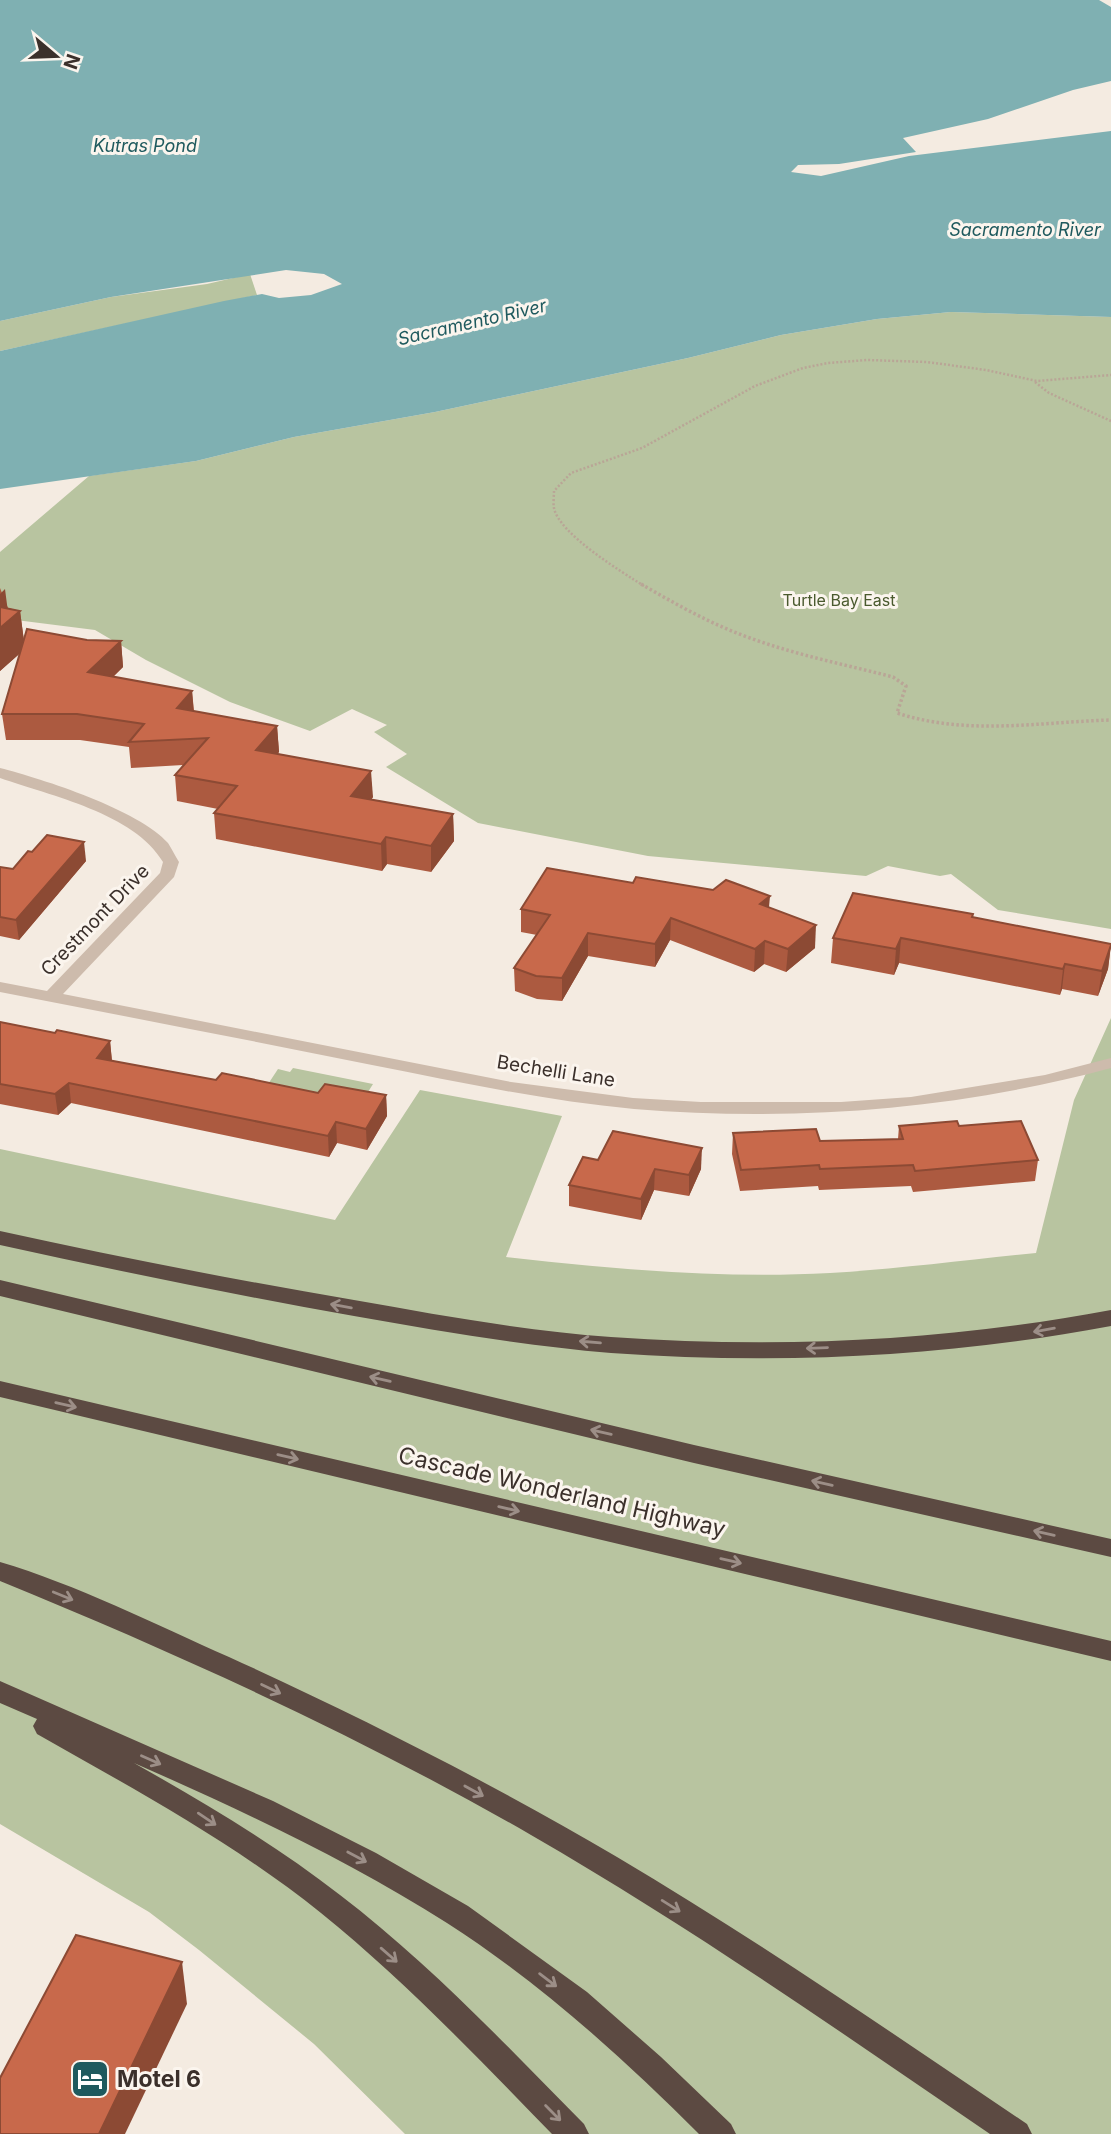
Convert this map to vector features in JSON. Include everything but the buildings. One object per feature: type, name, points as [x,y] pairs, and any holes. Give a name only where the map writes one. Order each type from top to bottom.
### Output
[{"type":"highway","points":[[0,1238],[213,1284],[443,1324],[540,1338],[645,1347],[799,1349],[923,1345],[1032,1332],[1111,1318]]},
{"type":"highway","points":[[0,1288],[694,1454],[1111,1548]]},
{"type":"highway","name":"Cascade Wonderland Highway","points":[[0,1389],[1111,1651]]},
{"type":"highway","points":[[0,1571],[169,1640],[468,1787],[674,1908],[1017,2134]]},
{"type":"highway","points":[[0,1691],[312,1833],[416,1889],[475,1927],[587,2010],[682,2095],[720,2134]]},
{"type":"highway","points":[[0,1699],[192,1809],[293,1877],[430,1990],[573,2134]]},
{"type":"street","name":"Crestmont Drive","points":[[0,773],[135,823],[157,840],[171,862],[168,874],[51,996]]},
{"type":"street","name":"Bechelli Lane","points":[[0,986],[552,1094],[668,1107],[763,1110],[896,1102],[998,1088],[1111,1062]]},
{"type":"path","points":[[1111,375],[1034,382],[973,368],[896,360],[839,362],[797,369],[733,397],[630,455],[576,471],[554,492],[551,505],[559,522],[590,550],[710,622],[782,649],[893,677],[906,686],[897,713],[915,721],[985,726],[1111,720]]},
{"type":"path","points":[[1034,382],[1049,393],[1111,421]]},
{"type":"green space","points":[[250,274],[257,295],[0,351],[0,321],[111,297],[207,284]]},
{"type":"green space","name":"Turtle Bay East","points":[[951,312],[1111,317],[1111,929],[998,910],[951,874],[940,876],[888,866],[866,876],[648,856],[478,823],[386,767],[407,754],[374,732],[387,725],[352,709],[310,731],[230,702],[146,660],[95,630],[0,618],[0,552],[89,476],[196,461],[294,437],[435,412],[688,358],[781,335],[877,319]]},
{"type":"green space","points":[[1111,1018],[1111,2134],[405,2134],[314,2044],[199,1950],[149,1912],[0,1824],[0,1149],[335,1220],[420,1090],[562,1116],[506,1257],[668,1272],[789,1275],[881,1269],[1036,1253],[1074,1100]]},
{"type":"green space","points":[[293,1068],[373,1084],[358,1108],[243,1122],[278,1069],[290,1072]]},
{"type":"water","points":[[0,0],[1099,0],[1111,7],[1111,81],[1073,90],[988,119],[903,138],[916,152],[839,164],[798,165],[791,172],[821,176],[909,156],[1111,131],[1111,317],[951,312],[877,319],[781,335],[688,358],[435,412],[294,437],[196,461],[0,489],[0,351],[224,301],[262,294],[279,298],[311,295],[342,284],[324,274],[286,270],[111,297],[0,321]]},
{"type":"place","name":"Motel 6","points":[[90,2079]]},
{"type":"water label","name":"Kutras Pond","points":[[145,145]]},
{"type":"water label","name":"Sacramento River","points":[[1025,229]]},
{"type":"water label","name":"Sacramento River","points":[[472,322]]}]
